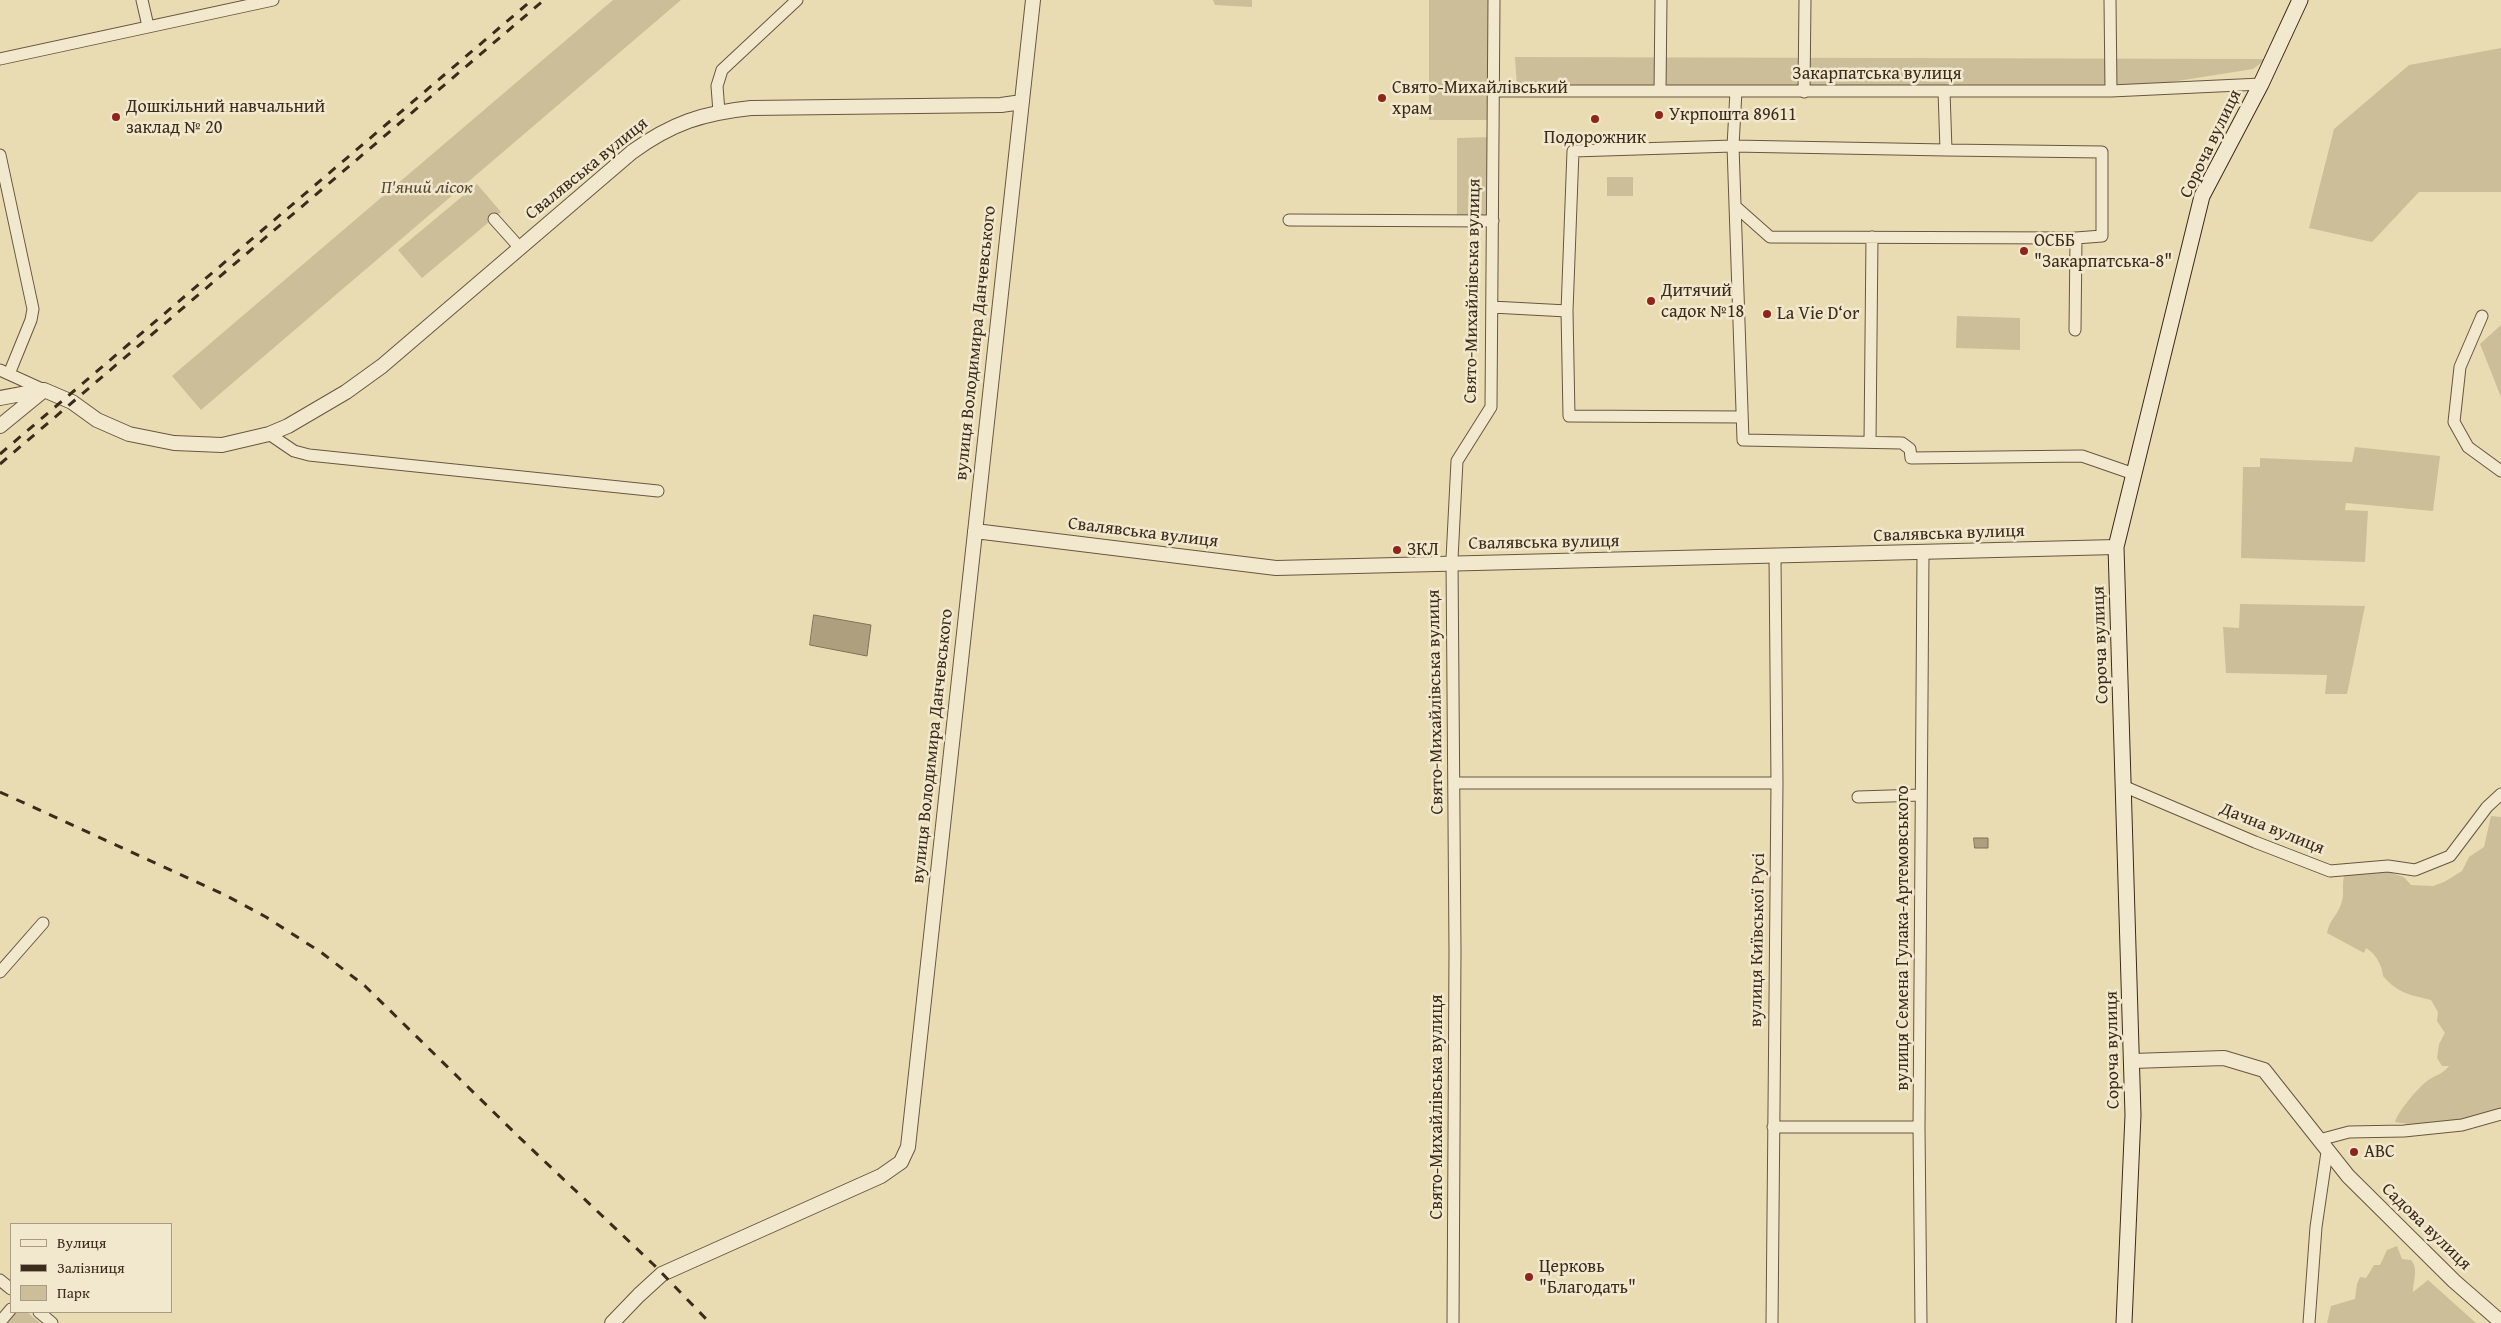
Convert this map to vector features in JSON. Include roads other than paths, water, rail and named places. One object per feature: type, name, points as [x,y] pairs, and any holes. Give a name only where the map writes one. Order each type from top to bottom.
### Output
[{"type":"main road","name":"Сороча вулиця","points":[[2124,1323],[2132,1157],[2132,1061],[2116,548],[2202,196],[2261,84],[2300,0]]},
{"type":"street","points":[[142,0],[148,26]]},
{"type":"street","points":[[0,59],[273,0]]},
{"type":"street","points":[[719,112],[717,86],[722,70],[797,0]]},
{"type":"street","name":"вулиця Володимира Данчевського","points":[[612,1323],[638,1295],[662,1274],[881,1176],[894,1168],[905,1156],[912,1125],[974,531],[1033,0]]},
{"type":"street","name":"Свято-Михайлівська вулиця","points":[[1453,1323],[1455,782],[1452,564],[1457,461],[1491,407],[1494,0]]},
{"type":"street","points":[[1660,91],[1661,0]]},
{"type":"street","points":[[1804,92],[1805,0]]},
{"type":"street","points":[[2110,0],[2111,91]]},
{"type":"street","name":"Закарпатська вулиця","points":[[1494,91],[2111,91],[2261,84]]},
{"type":"street","points":[[1736,91],[1733,146],[1743,440],[1902,442],[1910,449],[1911,458],[2082,456],[2134,474]]},
{"type":"street","points":[[1944,91],[1946,150]]},
{"type":"street","name":"Свалявська вулиця","points":[[44,390],[72,402],[97,420],[114,428],[151,439],[222,445],[270,434],[346,392],[382,366],[652,137],[695,117],[751,108],[1001,105],[1022,102]]},
{"type":"street","points":[[1735,206],[1770,237],[2076,238],[2102,236],[2102,152],[1733,146],[1573,151],[1567,311],[1568,416],[1742,417]]},
{"type":"street","points":[[0,155],[33,309],[31,320],[4,372],[44,390]]},
{"type":"street","points":[[494,219],[520,248]]},
{"type":"street","points":[[1289,220],[1493,221]]},
{"type":"street","points":[[1870,442],[1872,237]]},
{"type":"street","points":[[2075,330],[2076,238]]},
{"type":"street","points":[[1492,306],[1567,311]]},
{"type":"street","points":[[2482,316],[2460,367],[2454,422],[2468,447],[2501,471]]},
{"type":"street","points":[[0,398],[44,390]]},
{"type":"street","points":[[0,426],[44,390]]},
{"type":"street","points":[[270,434],[294,451],[309,456],[658,491]]},
{"type":"street","name":"Свалявська вулиця","points":[[974,531],[1276,568],[2116,548]]},
{"type":"street","name":"вулиця Семена Гулака-Артемовського","points":[[1921,1323],[1919,1128],[1923,554]]},
{"type":"street","name":"вулиця Київської Русі","points":[[1772,1323],[1777,783],[1775,557]]},
{"type":"street","points":[[1455,782],[1777,783]]},
{"type":"street","name":"Дачна вулиця","points":[[2123,786],[2330,871],[2388,866],[2415,870],[2450,856],[2486,807],[2501,794]]},
{"type":"street","points":[[1858,797],[1921,796]]},
{"type":"street","points":[[0,972],[43,923]]},
{"type":"street","name":"Садова вулиця","points":[[2132,1061],[2224,1058],[2264,1070],[2327,1152],[2348,1176],[2454,1281],[2501,1322]]},
{"type":"street","points":[[2319,1140],[2349,1132],[2404,1131],[2462,1125],[2501,1114]]},
{"type":"street","points":[[1773,1127],[1919,1128]]},
{"type":"street","points":[[2309,1323],[2316,1227],[2327,1152]]},
{"type":"street","points":[[0,1280],[10,1288]]},
{"type":"street","points":[[0,1322],[10,1310]]},
{"type":"street","points":[[40,1313],[52,1323]]},
{"type":"railway","points":[[0,454],[532,0]]},
{"type":"railway","points":[[0,464],[544,0]]},
{"type":"railway","points":[[0,792],[225,895],[266,917],[322,953],[365,986],[520,1138],[654,1265],[710,1323]]},
{"type":"place","name":"Свято-Михайлівський храм","points":[[1382,98]]},
{"type":"place","name":"Укрпошта 89611","points":[[1659,115]]},
{"type":"place","name":"Дошкільний навчальний заклад № 20","points":[[116,117]]},
{"type":"place","name":"Подорожник","points":[[1595,119]]},
{"type":"place","name":"ОСББ \"Закарпатська-8\"","points":[[2024,251]]},
{"type":"place","name":"Дитячий садок №18","points":[[1651,301]]},
{"type":"place","name":"La Vie D‘or","points":[[1767,314]]},
{"type":"place","name":"ЗКЛ","points":[[1397,550]]},
{"type":"place","name":"ABC","points":[[2354,1152]]},
{"type":"place","name":"Церковь \"Благодать\"","points":[[1529,1277]]},
{"type":"park label","name":"П'яний лісок","points":[[427,188]]}]
